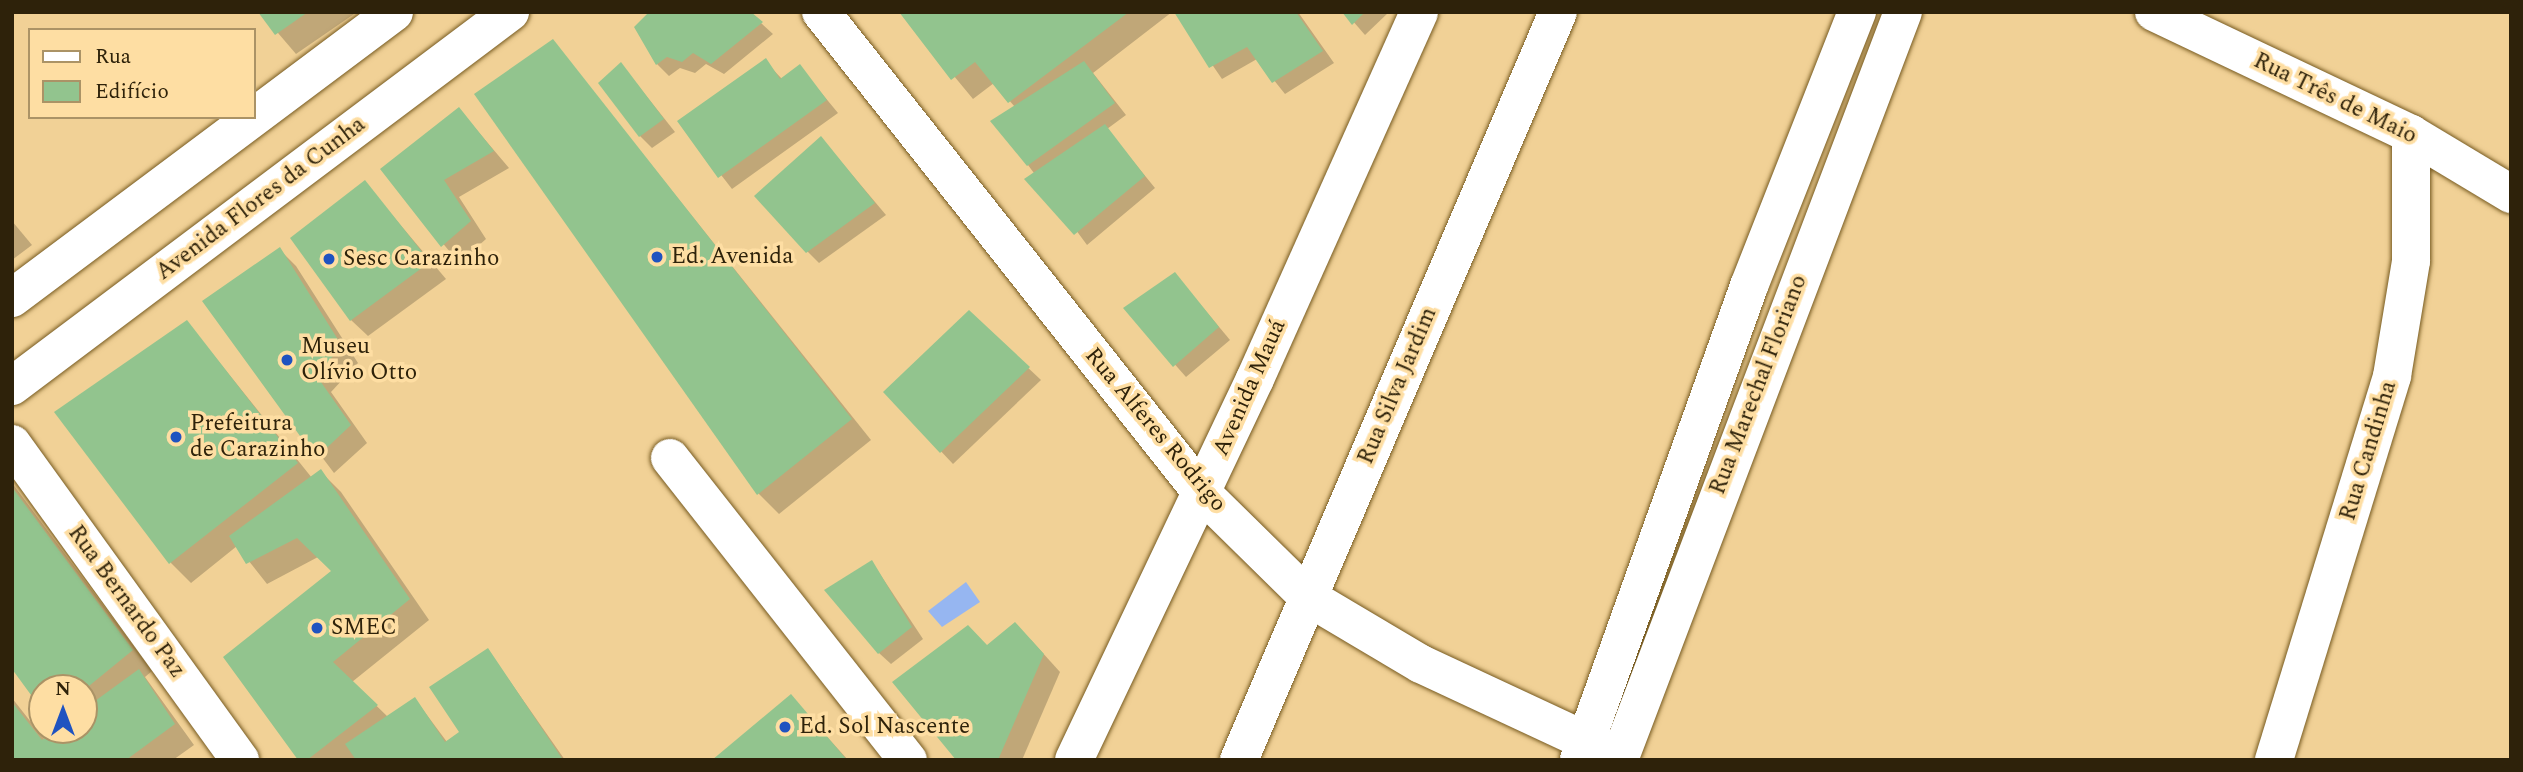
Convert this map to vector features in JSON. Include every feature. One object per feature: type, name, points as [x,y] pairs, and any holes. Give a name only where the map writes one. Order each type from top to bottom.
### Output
[{"type":"street","points":[[256,115],[394,12]]},
{"type":"street","name":"Avenida Flores da Cunha","points":[[12,386],[510,12]]},
{"type":"street","name":"Rua Alferes Rodrigo","points":[[821,12],[1202,493],[1308,597],[1422,664],[1582,750],[1620,758]]},
{"type":"street","name":"Avenida Mauá","points":[[1074,760],[1202,493],[1419,12]]},
{"type":"street","name":"Rua Silva Jardim","points":[[1239,760],[1558,12]]},
{"type":"street","name":"Rua Marechal Floriano","points":[[1582,750],[1698,430],[1857,12]]},
{"type":"street","name":"Rua Marechal Floriano","points":[[1620,758],[1903,12]]},
{"type":"street","name":"Rua Três de Maio","points":[[2154,12],[2412,134],[2511,194]]},
{"type":"street","points":[[12,298],[251,119]]},
{"type":"street","name":"Rua Candinha","points":[[2274,760],[2392,376],[2411,261],[2412,134]]},
{"type":"street","points":[[1698,430],[1738,442]]},
{"type":"street","name":"Rua Bernardo Paz","points":[[12,444],[240,760]]},
{"type":"street","points":[[670,458],[908,760]]},
{"type":"water","points":[[966,582],[980,602],[942,627],[928,611]]},
{"type":"building","points":[[258,12],[308,12],[275,35]]},
{"type":"building","points":[[649,12],[751,12],[763,22],[711,64],[693,53],[682,62],[667,57],[656,65],[634,27]]},
{"type":"building","points":[[899,12],[1129,12],[1008,103],[975,62],[951,80]]},
{"type":"building","points":[[1174,12],[1296,12],[1323,51],[1272,83],[1247,47],[1209,68]]},
{"type":"building","points":[[1342,12],[1365,12],[1352,25]]},
{"type":"building","name":"Ed. Avenida","points":[[553,39],[852,419],[757,495],[474,94]]},
{"type":"building","points":[[766,58],[780,79],[800,64],[827,100],[718,178],[677,121]]},
{"type":"building","points":[[1084,61],[1115,103],[1027,166],[990,121]]},
{"type":"building","points":[[621,62],[664,119],[639,137],[598,83]]},
{"type":"building","points":[[459,107],[494,151],[444,180],[471,221],[441,247],[380,169]]},
{"type":"building","points":[[1105,124],[1145,176],[1074,235],[1024,179]]},
{"type":"building","points":[[821,136],[875,203],[806,253],[754,196]]},
{"type":"building","name":"Sesc Carazinho","points":[[365,180],[430,262],[350,321],[290,238]]},
{"type":"building","name":"Museu Olívio Otto","points":[[280,247],[342,346],[316,375],[351,425],[316,458],[202,301]]},
{"type":"building","points":[[1175,272],[1219,327],[1173,367],[1123,308]]},
{"type":"building","points":[[969,310],[1030,367],[940,453],[883,392]]},
{"type":"building","name":"Prefeitura de Carazinho","points":[[187,320],[298,463],[169,564],[54,412]]},
{"type":"building","name":"SMEC","points":[[321,469],[410,599],[333,662],[378,705],[307,760],[298,760],[223,657],[331,571],[297,538],[246,564],[229,536]]},
{"type":"building","points":[[12,487],[133,650],[98,679],[98,674],[28,674],[28,691],[12,669]]},
{"type":"building","points":[[872,560],[912,627],[878,654],[824,590]]},
{"type":"building","points":[[1015,622],[1044,654],[998,760],[956,760],[892,682],[968,625],[987,645]]},
{"type":"building","points":[[488,648],[563,760],[356,760],[345,744],[415,697],[445,742],[459,732],[429,687]]},
{"type":"building","points":[[139,669],[175,724],[126,760],[12,760],[12,702],[28,722],[28,744],[98,744],[98,699]]},
{"type":"building","name":"Ed. Sol Nascente","points":[[791,694],[847,760],[712,760]]},
{"type":"place","name":"Ed. Avenida","points":[[657,257]]},
{"type":"place","name":"Sesc Carazinho","points":[[329,259]]},
{"type":"place","name":"Museu Olívio Otto","points":[[287,360]]},
{"type":"place","name":"Prefeitura de Carazinho","points":[[176,437]]},
{"type":"place","name":"SMEC","points":[[317,628]]},
{"type":"place","name":"Ed. Sol Nascente","points":[[785,727]]}]
